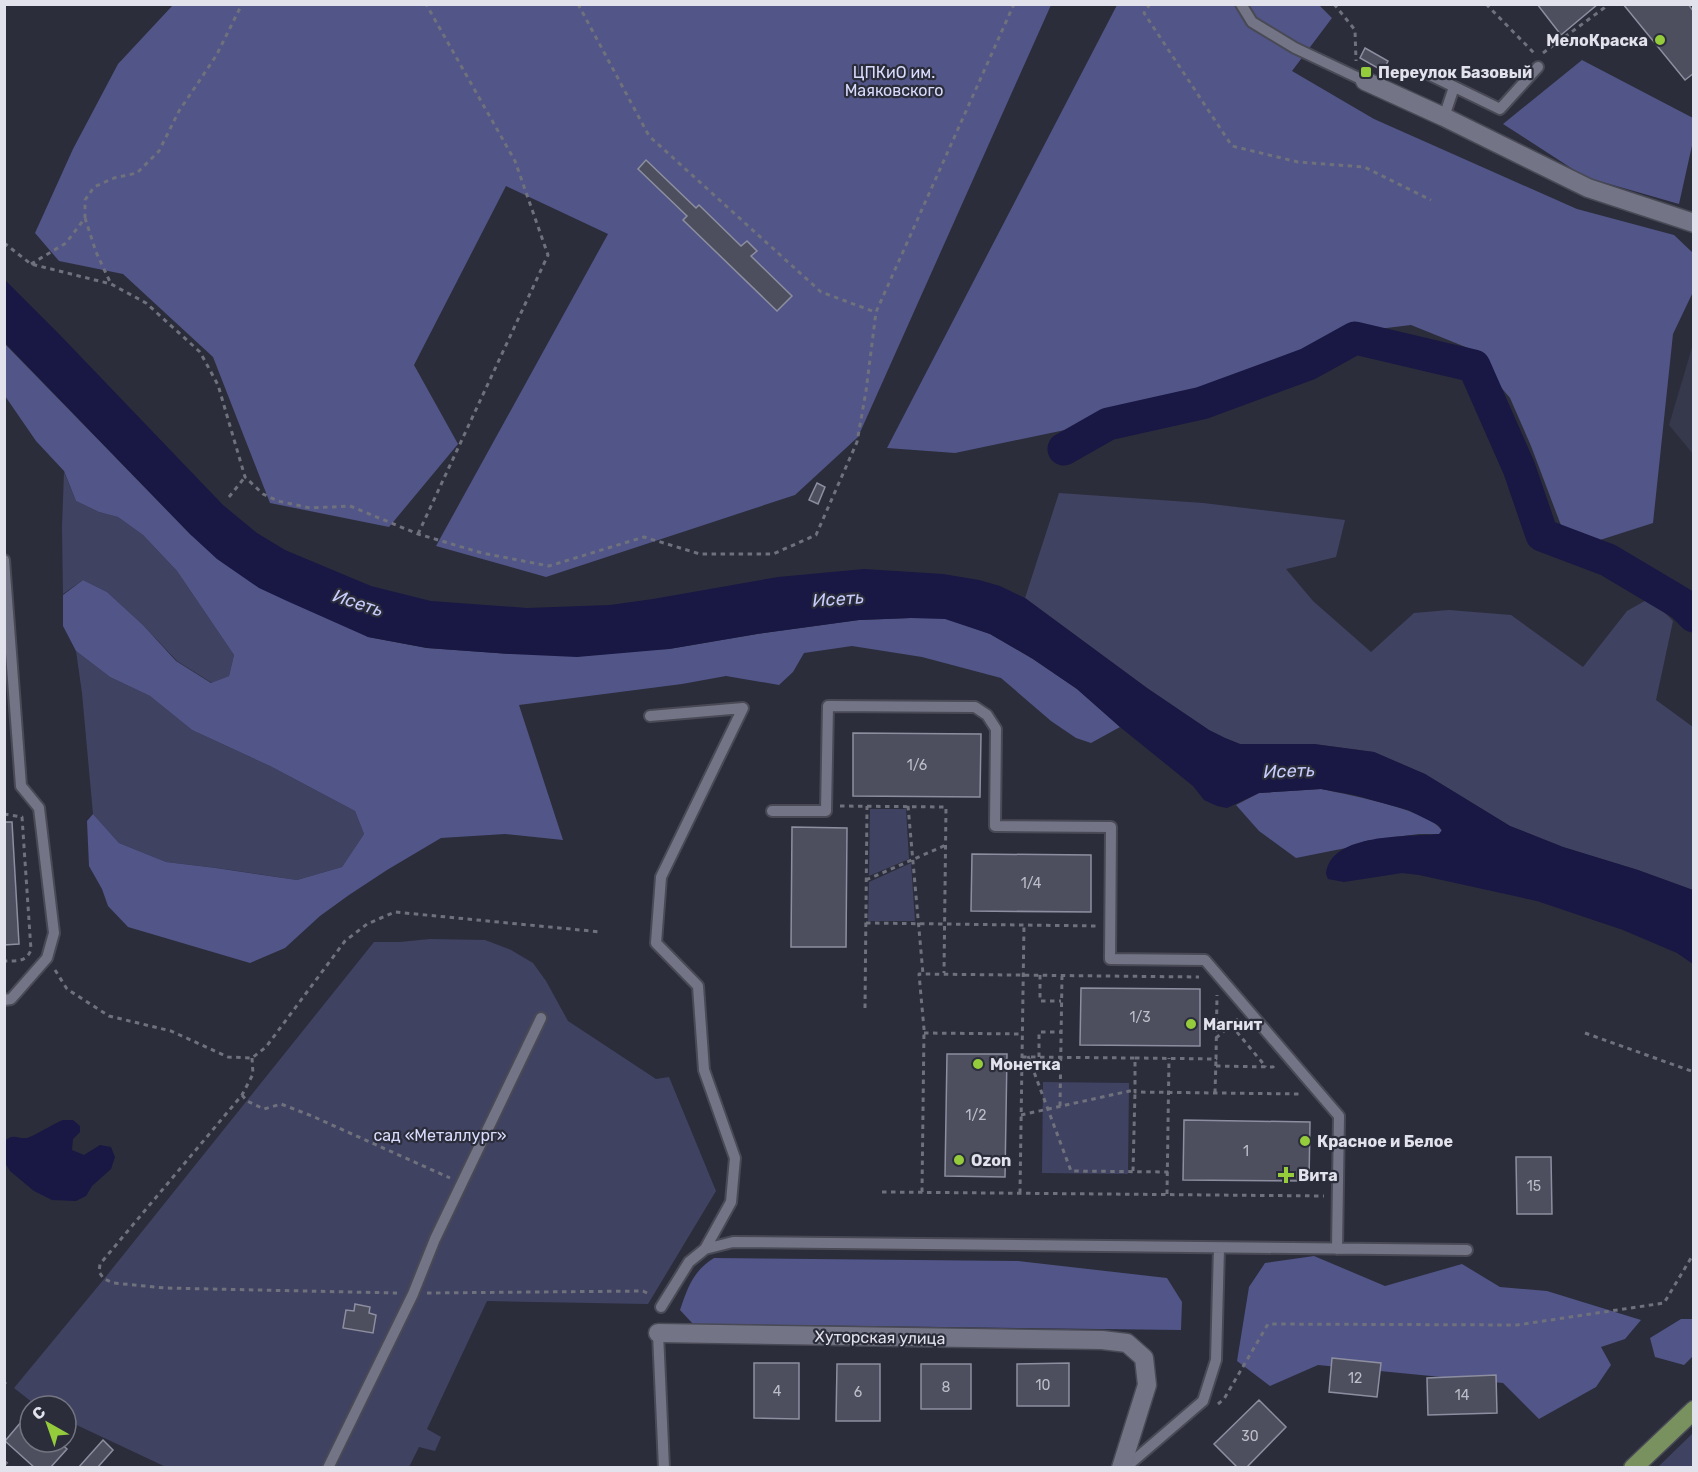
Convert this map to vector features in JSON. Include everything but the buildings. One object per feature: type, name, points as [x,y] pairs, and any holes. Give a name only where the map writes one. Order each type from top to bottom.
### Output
[{"type":"main road","points":[[1634,1467],[1694,1410]]},
{"type":"street","points":[[1361,79],[1588,188],[1694,224]]},
{"type":"street","name":"Хуторская улица","points":[[658,1333],[1127,1342],[1144,1358],[1147,1385],[1123,1467]]},
{"type":"lane","points":[[1241,4],[1252,22],[1295,48],[1361,79]]},
{"type":"lane","points":[[1428,74],[1500,109],[1538,67]]},
{"type":"lane","points":[[1444,117],[1454,87]]},
{"type":"lane","points":[[4,560],[21,786],[39,808],[54,933],[47,957],[11,999],[4,1000]]},
{"type":"lane","points":[[772,811],[826,811],[828,706],[975,707],[987,716],[996,729],[995,826],[1112,827],[1110,959],[1205,960],[1339,1116],[1337,1249]]},
{"type":"lane","points":[[650,716],[743,708],[661,877],[656,943],[698,986],[704,1070],[735,1158],[731,1202],[705,1249],[689,1262],[661,1307]]},
{"type":"lane","points":[[328,1467],[413,1294],[435,1239],[542,1018]]},
{"type":"lane","points":[[705,1249],[733,1242],[1467,1250]]},
{"type":"lane","points":[[1123,1467],[1203,1401],[1216,1360],[1219,1248]]},
{"type":"lane","points":[[658,1333],[664,1467]]},
{"type":"path","points":[[111,284],[96,252],[85,218],[85,200],[94,188],[114,178],[137,172],[159,151],[179,111],[216,56],[242,4]]},
{"type":"path","points":[[418,534],[548,255],[515,161],[426,4]]},
{"type":"path","points":[[578,4],[649,136],[821,292],[876,312]]},
{"type":"path","points":[[4,243],[31,264],[111,284],[146,303],[200,352],[218,385],[245,477],[263,494],[278,501],[310,508],[350,506],[418,534],[482,553],[549,566],[644,537],[700,554],[773,554],[816,535],[857,442],[876,312],[1014,4]]},
{"type":"path","points":[[1150,4],[1144,13],[1232,146],[1298,162],[1364,167],[1431,201]]},
{"type":"path","points":[[1334,4],[1355,30],[1361,79]]},
{"type":"path","points":[[1486,4],[1538,57],[1607,4]]},
{"type":"path","points":[[1392,75],[1428,74]]},
{"type":"path","points":[[31,264],[66,243],[85,218]]},
{"type":"path","points":[[229,497],[245,477]]},
{"type":"path","points":[[826,806],[946,807],[944,974]]},
{"type":"path","points":[[865,1008],[867,806]]},
{"type":"path","points":[[908,806],[923,974]]},
{"type":"path","points":[[4,814],[22,818],[31,950],[28,957],[20,961],[4,961]]},
{"type":"path","points":[[866,880],[946,845]]},
{"type":"path","points":[[47,957],[67,989],[109,1016],[171,1031],[228,1057],[252,1058],[266,1047],[345,941],[368,924],[395,912],[601,932]]},
{"type":"path","points":[[866,923],[1110,926]]},
{"type":"path","points":[[1020,1193],[1024,925]]},
{"type":"path","points":[[922,1192],[924,1033],[919,974],[1219,977],[1215,1093]]},
{"type":"path","points":[[1040,975],[1040,1001],[1061,1001]]},
{"type":"path","points":[[1060,1106],[1062,975]]},
{"type":"path","points":[[1216,1038],[1249,1010]]},
{"type":"path","points":[[1231,1025],[1266,1067]]},
{"type":"path","points":[[1039,1057],[1039,1032],[1061,1032]]},
{"type":"path","points":[[924,1033],[1022,1034]]},
{"type":"path","points":[[1585,1033],[1694,1072]]},
{"type":"path","points":[[1022,1056],[1216,1059]]},
{"type":"path","points":[[1028,1056],[1071,1171],[1167,1172]]},
{"type":"path","points":[[1216,1066],[1273,1067],[1288,1056]]},
{"type":"path","points":[[252,1058],[254,1074],[242,1095],[100,1264],[99,1272],[104,1279],[114,1283],[165,1288],[413,1294],[643,1291],[653,1296],[661,1307]]},
{"type":"path","points":[[1133,1171],[1135,1058]]},
{"type":"path","points":[[1167,1195],[1169,1058]]},
{"type":"path","points":[[1021,1115],[1135,1091],[1320,1095]]},
{"type":"path","points":[[242,1095],[247,1101],[264,1109],[281,1104],[312,1116],[462,1183]]},
{"type":"path","points":[[882,1192],[1338,1196]]},
{"type":"path","points":[[1215,1407],[1224,1399],[1268,1324],[1517,1325],[1664,1303],[1694,1253]]},
{"type":"path","points":[[4,1461],[12,1467]]},
{"type":"shaded area","points":[[1693,344],[1693,454],[1669,425]]},
{"type":"green space","name":"ЦПКиО им. Маяковского","points":[[173,5],[1051,5],[858,437],[795,495],[546,577],[436,546],[608,234],[506,186],[414,365],[458,444],[389,527],[270,503],[213,357],[123,274],[59,261],[35,233],[73,149],[118,64]]},
{"type":"green space","points":[[1117,5],[1319,5],[1332,18],[1292,71],[1374,119],[1577,209],[1674,235],[1693,253],[1693,292],[1673,334],[1653,523],[1600,540],[1562,528],[1510,398],[1468,348],[1411,325],[1329,335],[1277,381],[1189,398],[1136,402],[1065,430],[955,453],[887,448]]},
{"type":"green space","points":[[1582,60],[1693,118],[1693,141],[1679,204],[1585,177],[1503,124]]},
{"type":"green space","points":[[4,343],[191,535],[368,637],[427,648],[511,654],[669,649],[859,620],[945,618],[990,634],[1033,659],[1077,689],[1120,727],[1091,743],[1076,738],[1051,721],[1001,678],[922,657],[852,646],[804,653],[793,672],[779,685],[726,676],[682,684],[519,705],[563,840],[505,834],[441,838],[349,895],[320,916],[285,948],[250,963],[128,927],[108,906],[102,889],[89,866],[87,821],[93,814],[119,843],[166,862],[297,880],[342,867],[364,834],[355,811],[272,767],[192,730],[150,696],[110,677],[76,651],[63,626],[63,595],[83,580],[107,592],[143,625],[176,661],[211,683],[229,676],[234,655],[177,571],[143,535],[118,517],[99,512],[76,501],[64,471],[36,441],[5,396]]},
{"type":"green space","points":[[64,472],[76,501],[99,512],[118,517],[143,535],[177,571],[234,655],[229,676],[212,683],[177,661],[107,592],[83,580],[63,594]]},
{"type":"green space","points":[[1059,493],[1203,503],[1345,520],[1336,557],[1286,569],[1313,601],[1371,652],[1414,613],[1449,610],[1511,615],[1583,667],[1627,611],[1650,598],[1673,621],[1656,700],[1693,727],[1693,890],[1563,847],[1510,826],[1425,774],[1374,752],[1314,744],[1240,744],[1209,730],[1147,688],[1025,598]]},
{"type":"green space","points":[[76,651],[110,677],[150,696],[192,730],[272,767],[355,811],[364,834],[342,867],[297,880],[166,862],[119,843],[93,814]]},
{"type":"green space","points":[[1321,789],[1405,810],[1435,823],[1442,831],[1440,834],[1419,834],[1366,841],[1346,848],[1296,858],[1259,831],[1236,805],[1259,793]]},
{"type":"green space","points":[[870,809],[906,809],[909,859],[869,876]]},
{"type":"green space","points":[[911,863],[915,921],[868,921],[869,882]]},
{"type":"green space","name":"сад «Металлург»","points":[[430,939],[485,940],[511,950],[533,963],[546,981],[568,1021],[656,1079],[669,1077],[716,1191],[648,1304],[487,1301],[427,1429],[441,1437],[435,1451],[419,1447],[409,1467],[166,1467],[78,1426],[78,1394],[22,1394],[14,1388],[374,942]]},
{"type":"green space","points":[[1043,1082],[1129,1083],[1128,1174],[1042,1173]]},
{"type":"green space","points":[[1314,1256],[1385,1286],[1462,1264],[1500,1287],[1547,1291],[1641,1320],[1625,1339],[1601,1347],[1611,1365],[1596,1387],[1539,1419],[1503,1383],[1318,1365],[1270,1386],[1237,1361],[1249,1287],[1265,1263]]},
{"type":"green space","points":[[714,1258],[1018,1261],[1167,1278],[1182,1302],[1181,1330],[693,1324],[680,1310],[696,1274]]},
{"type":"green space","points":[[1681,1319],[1693,1319],[1693,1356],[1684,1365],[1655,1357],[1650,1338]]},
{"type":"green space","points":[[1693,1433],[1693,1467],[1658,1467]]},
{"type":"water","name":"Исеть","points":[[5,280],[223,505],[257,533],[285,550],[371,586],[431,601],[527,608],[610,605],[778,577],[864,569],[943,574],[1000,586],[1025,598],[1147,688],[1209,730],[1225,738],[1240,744],[1314,744],[1374,752],[1425,774],[1510,826],[1563,847],[1693,890],[1693,964],[1677,953],[1623,930],[1537,901],[1402,873],[1344,882],[1328,879],[1326,874],[1331,860],[1341,850],[1373,839],[1439,834],[1442,830],[1438,825],[1408,810],[1354,795],[1321,789],[1259,793],[1227,808],[1217,806],[1204,800],[1193,786],[1077,689],[1033,659],[990,634],[945,619],[859,620],[669,649],[577,657],[427,648],[368,637],[259,588],[217,559],[191,535],[5,343]]},
{"type":"water","points":[[63,1120],[73,1120],[80,1126],[80,1132],[73,1139],[72,1150],[84,1155],[100,1145],[111,1147],[115,1157],[111,1169],[92,1186],[86,1196],[76,1201],[52,1200],[34,1191],[10,1171],[5,1163],[5,1141],[13,1137],[27,1138]]},
{"type":"waterway","points":[[1064,449],[1108,424],[1202,403],[1308,364],[1355,338],[1474,366],[1519,468],[1542,535],[1608,560],[1682,604],[1694,616]]},
{"type":"place","name":"МелоКраска","points":[[1660,40]]},
{"type":"place","name":"Переулок Базовый","points":[[1366,72]]},
{"type":"place","name":"Магнит","points":[[1191,1024]]},
{"type":"place","name":"Монетка","points":[[978,1064]]},
{"type":"place","name":"Красное и Белое","points":[[1305,1141]]},
{"type":"place","name":"Ozon","points":[[959,1160]]},
{"type":"place","name":"Вита","points":[[1286,1175]]}]
